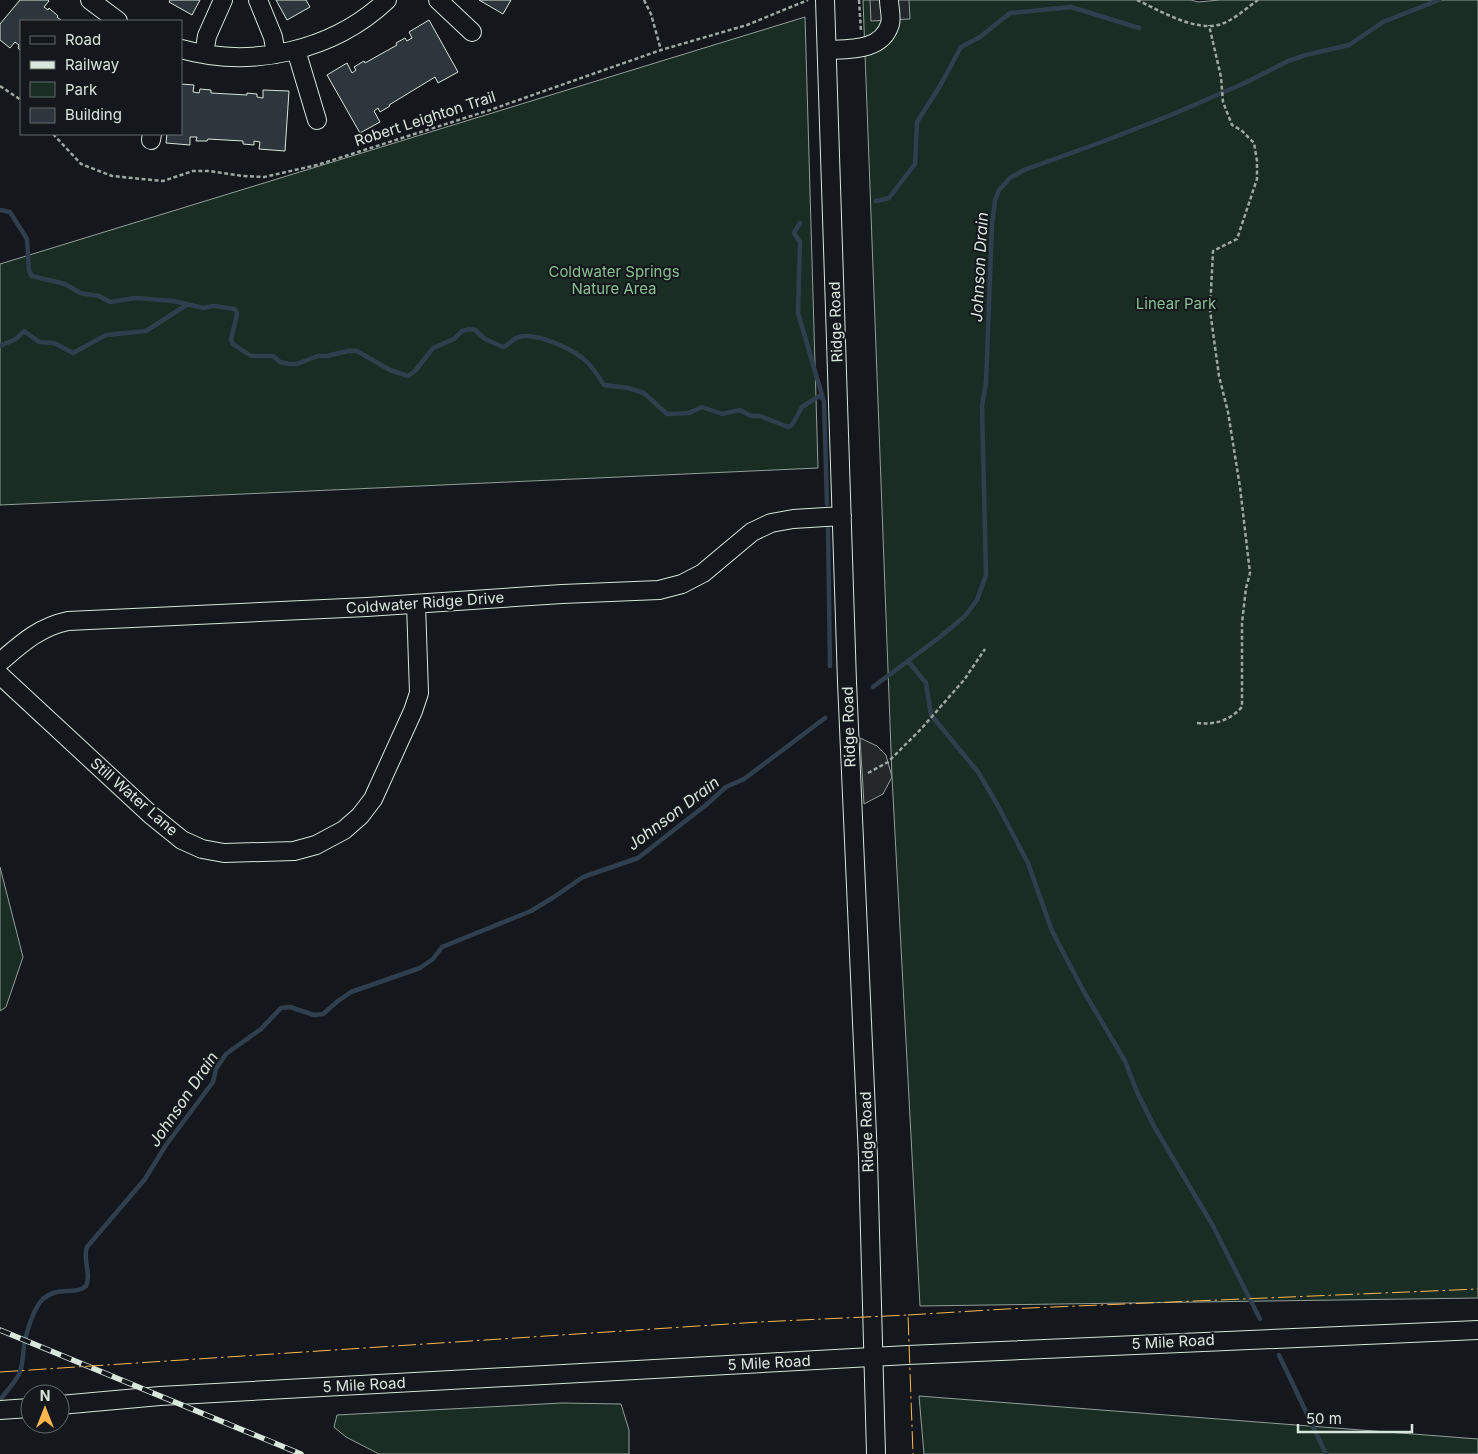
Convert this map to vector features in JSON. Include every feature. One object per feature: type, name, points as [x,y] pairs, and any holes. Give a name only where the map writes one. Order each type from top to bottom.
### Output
[{"type":"street","points":[[90,0],[117,20]]},
{"type":"street","points":[[204,54],[207,36],[223,0]]},
{"type":"street","points":[[258,0],[273,36],[276,54]]},
{"type":"street","points":[[182,50],[240,57],[296,50],[314,44],[350,27],[387,0]]},
{"type":"street","points":[[438,0],[472,32]]},
{"type":"street","name":"Ridge Road","points":[[826,0],[851,782],[868,1158],[876,1454]]},
{"type":"street","points":[[828,50],[874,45],[884,36],[890,23],[889,0]]},
{"type":"street","points":[[296,50],[317,120]]},
{"type":"street","name":"Coldwater Ridge Drive","points":[[0,662],[34,634],[68,621],[367,607],[666,589],[682,584],[703,573],[752,532],[771,523],[793,519],[842,516]]},
{"type":"street","name":"Still Water Lane","points":[[0,675],[151,815],[182,840],[202,849],[218,853],[294,852],[316,845],[344,830],[360,816],[373,799],[417,702],[420,682],[416,604]]},
{"type":"street","name":"5 Mile Road","points":[[70,1404],[170,1396],[928,1354],[1478,1330]]},
{"type":"path","points":[[644,0],[651,14],[662,50]]},
{"type":"path","name":"Robert Leighton Trail","points":[[54,135],[80,164],[112,176],[164,181],[193,171],[209,171],[264,177],[317,165],[490,110],[662,50],[747,25],[808,0]]},
{"type":"path","points":[[859,0],[862,47]]},
{"type":"path","points":[[1137,0],[1184,21],[1209,25],[1226,22],[1258,0]]},
{"type":"path","points":[[1197,723],[1210,724],[1230,718],[1242,707],[1242,623],[1246,588],[1250,573],[1240,487],[1228,412],[1219,376],[1210,310],[1213,251],[1237,239],[1256,179],[1257,161],[1254,143],[1241,130],[1232,125],[1223,102],[1221,77],[1209,25]]},
{"type":"path","points":[[0,86],[20,99]]},
{"type":"path","points":[[851,782],[888,762],[921,729],[964,680],[985,649]]},
{"type":"green space","name":"Linear Park","points":[[863,0],[1191,0],[1198,2],[1220,0],[1478,0],[1478,1298],[920,1306],[892,777]]},
{"type":"green space","name":"Coldwater Springs Nature Area","points":[[805,17],[818,468],[0,505],[0,264]]},
{"type":"green space","points":[[0,867],[23,957],[6,1007],[0,1011]]},
{"type":"green space","points":[[919,1396],[1478,1439],[1478,1454],[924,1454]]},
{"type":"green space","points":[[562,1403],[621,1404],[629,1430],[629,1454],[379,1454],[346,1437],[334,1427],[337,1415]]},
{"type":"shaded area","points":[[870,0],[909,0],[910,19],[871,21]]},
{"type":"shaded area","points":[[860,738],[877,746],[886,755],[892,777],[883,794],[864,804]]},
{"type":"building","points":[[20,0],[48,0],[44,7],[48,10],[49,8],[61,20],[20,20],[20,50],[18,48],[19,45],[15,42],[10,48],[0,40],[0,24]]},
{"type":"building","points":[[170,0],[200,0],[192,15],[169,2]]},
{"type":"building","points":[[276,0],[306,0],[310,7],[287,20]]},
{"type":"building","points":[[479,0],[511,0],[503,14]]},
{"type":"building","points":[[429,20],[458,72],[438,83],[435,77],[380,112],[378,108],[374,111],[380,122],[360,133],[327,75],[347,63],[352,73],[356,70],[354,67],[364,61],[365,63],[397,45],[396,43],[405,38],[407,41],[412,38],[409,32]]},
{"type":"building","points":[[182,84],[194,85],[193,92],[199,93],[200,89],[211,90],[211,93],[247,95],[247,93],[257,94],[257,97],[263,98],[263,90],[289,91],[285,151],[259,149],[260,142],[254,141],[254,145],[243,144],[243,141],[208,139],[207,141],[196,141],[197,137],[190,137],[190,145],[166,143],[167,135],[182,135]]},
{"type":"waterway","name":"Johnson Drain","points":[[873,687],[965,616],[977,600],[986,575],[982,406],[986,383],[992,225],[995,200],[999,190],[1010,178],[1024,170],[1171,115],[1247,82],[1288,61],[1349,45],[1383,22],[1439,0]]},
{"type":"waterway","points":[[876,201],[889,198],[915,164],[917,122],[940,86],[961,47],[980,37],[1010,13],[1071,7],[1139,28]]},
{"type":"waterway","points":[[0,210],[10,212],[27,239],[29,271],[32,276],[65,284],[80,293],[99,296],[110,302],[135,298],[174,301],[203,308],[214,306],[235,309],[237,314],[231,340],[233,344],[251,356],[273,356],[280,362],[297,364],[318,356],[357,351],[390,370],[408,376],[415,371],[433,348],[454,339],[462,331],[470,329],[475,330],[485,339],[503,347],[519,337],[527,336],[536,337],[565,347],[587,362],[604,385],[628,388],[644,393],[667,414],[689,413],[702,407],[722,414],[740,410],[751,416],[760,416],[788,427],[792,425],[802,407],[819,396],[823,399]]},
{"type":"waterway","points":[[800,223],[794,233],[800,242],[798,313],[824,402],[827,504]]},
{"type":"waterway","points":[[0,346],[16,339],[24,331],[39,342],[54,343],[73,353],[106,335],[146,331],[188,304]]},
{"type":"waterway","points":[[828,529],[830,666]]},
{"type":"waterway","points":[[908,661],[926,683],[931,715],[978,772],[997,804],[1028,863],[1052,931],[1084,992],[1125,1061],[1137,1092],[1155,1128],[1213,1226],[1260,1319]]},
{"type":"waterway","name":"Johnson Drain","points":[[0,1400],[20,1372],[28,1327],[39,1304],[43,1299],[55,1292],[76,1290],[86,1286],[88,1281],[87,1247],[145,1179],[166,1145],[213,1082],[216,1069],[226,1054],[261,1029],[281,1008],[290,1007],[314,1015],[323,1014],[351,992],[420,968],[433,959],[442,947],[531,911],[583,877],[638,858],[726,787],[744,779],[825,718]]},
{"type":"waterway","points":[[1279,1355],[1326,1454]]},
{"type":"railway","points":[[0,1330],[301,1454]]},
{"type":"power","points":[[908,1315],[1006,1309],[1478,1289]]},
{"type":"power","points":[[0,1372],[759,1322],[908,1315],[913,1454]]}]
